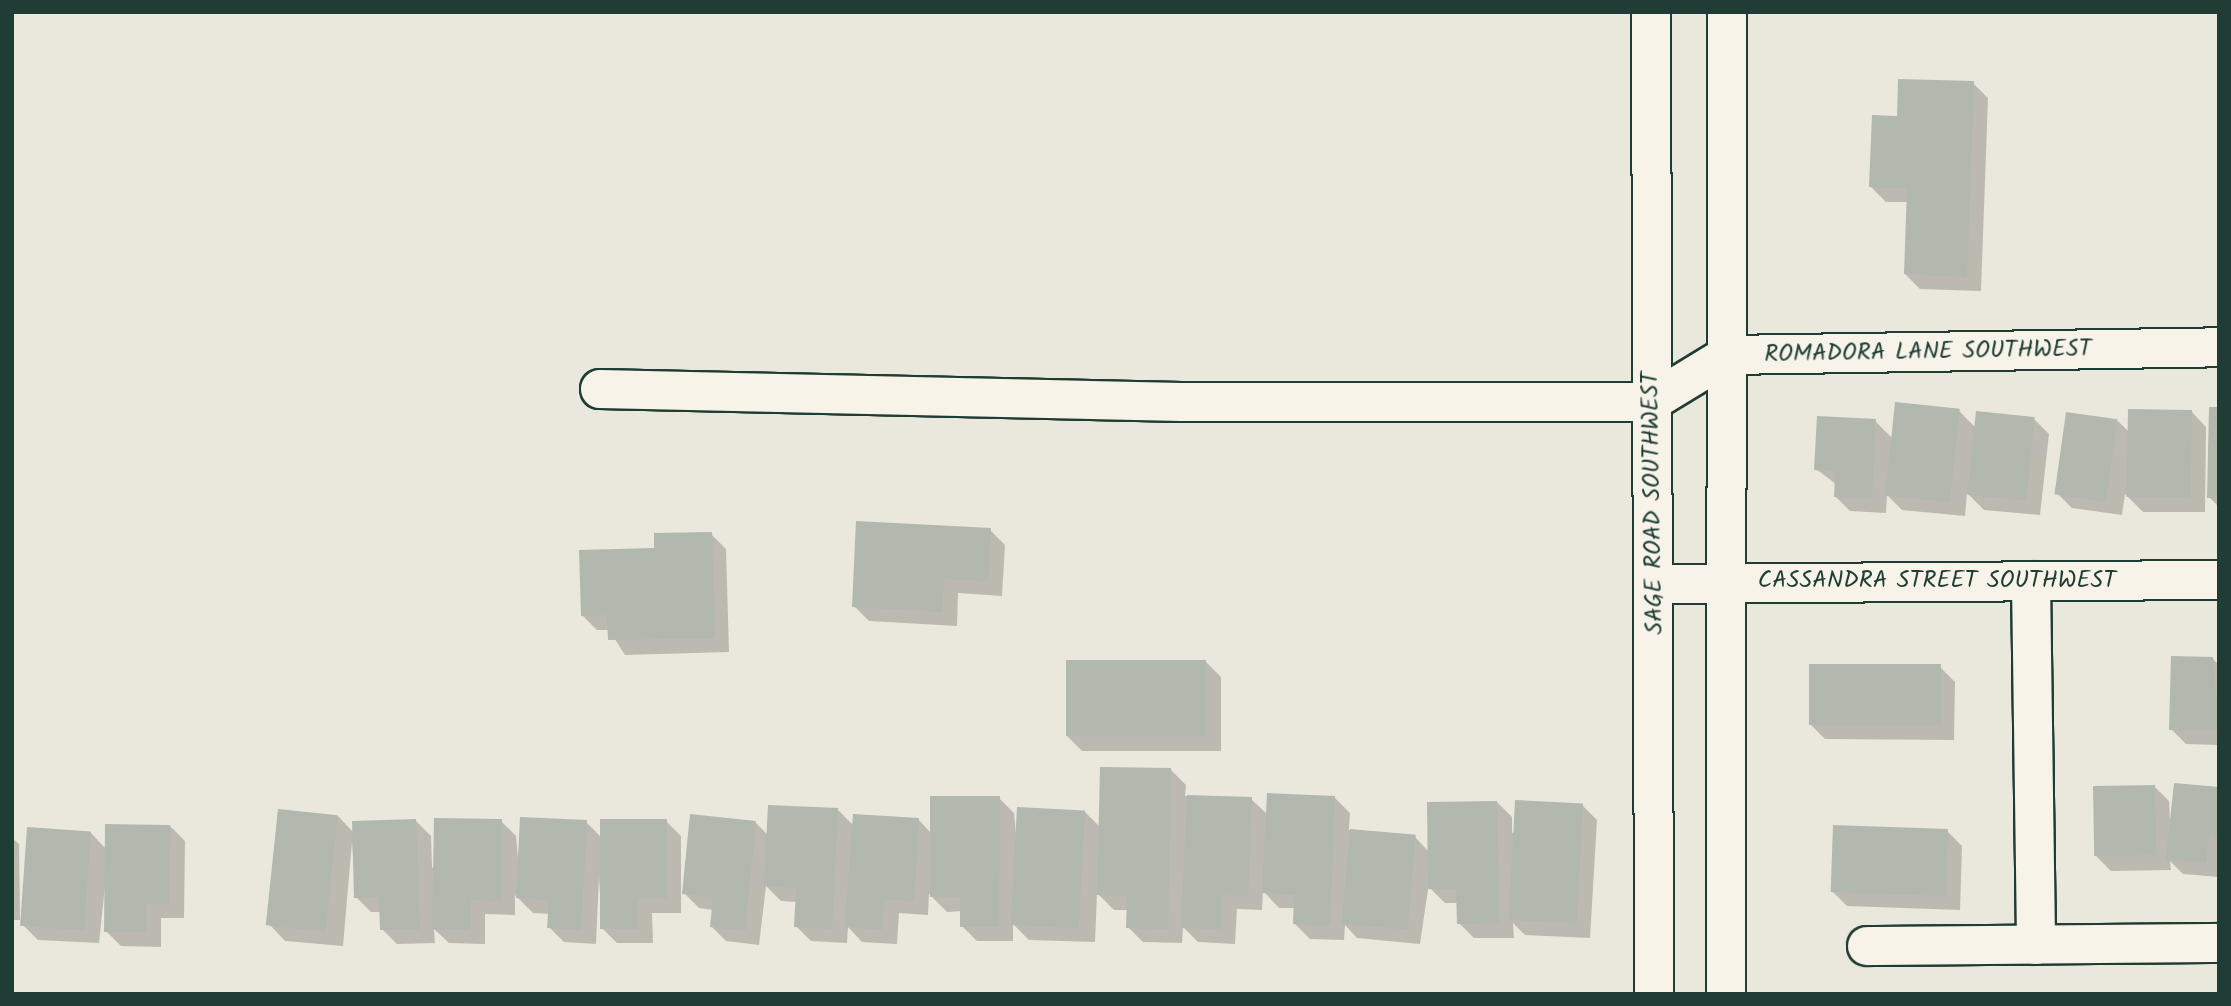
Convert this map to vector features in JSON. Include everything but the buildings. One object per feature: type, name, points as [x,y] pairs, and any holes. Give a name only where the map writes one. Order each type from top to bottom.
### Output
[{"type":"street","name":"SAGE ROAD SOUTHWEST","points":[[1651,12],[1651,402],[1655,584],[1654,994]]},
{"type":"street","points":[[1726,994],[1727,12]]},
{"type":"street","name":"ROMADORA LANE SOUTHWEST","points":[[1651,402],[1728,355],[2219,348]]},
{"type":"street","points":[[600,389],[1168,401],[1651,402]]},
{"type":"street","name":"CASSANDRA STREET SOUTHWEST","points":[[1655,584],[1725,581],[2219,580]]},
{"type":"street","points":[[2031,581],[2036,944]]},
{"type":"street","points":[[1867,946],[2219,943]]}]
